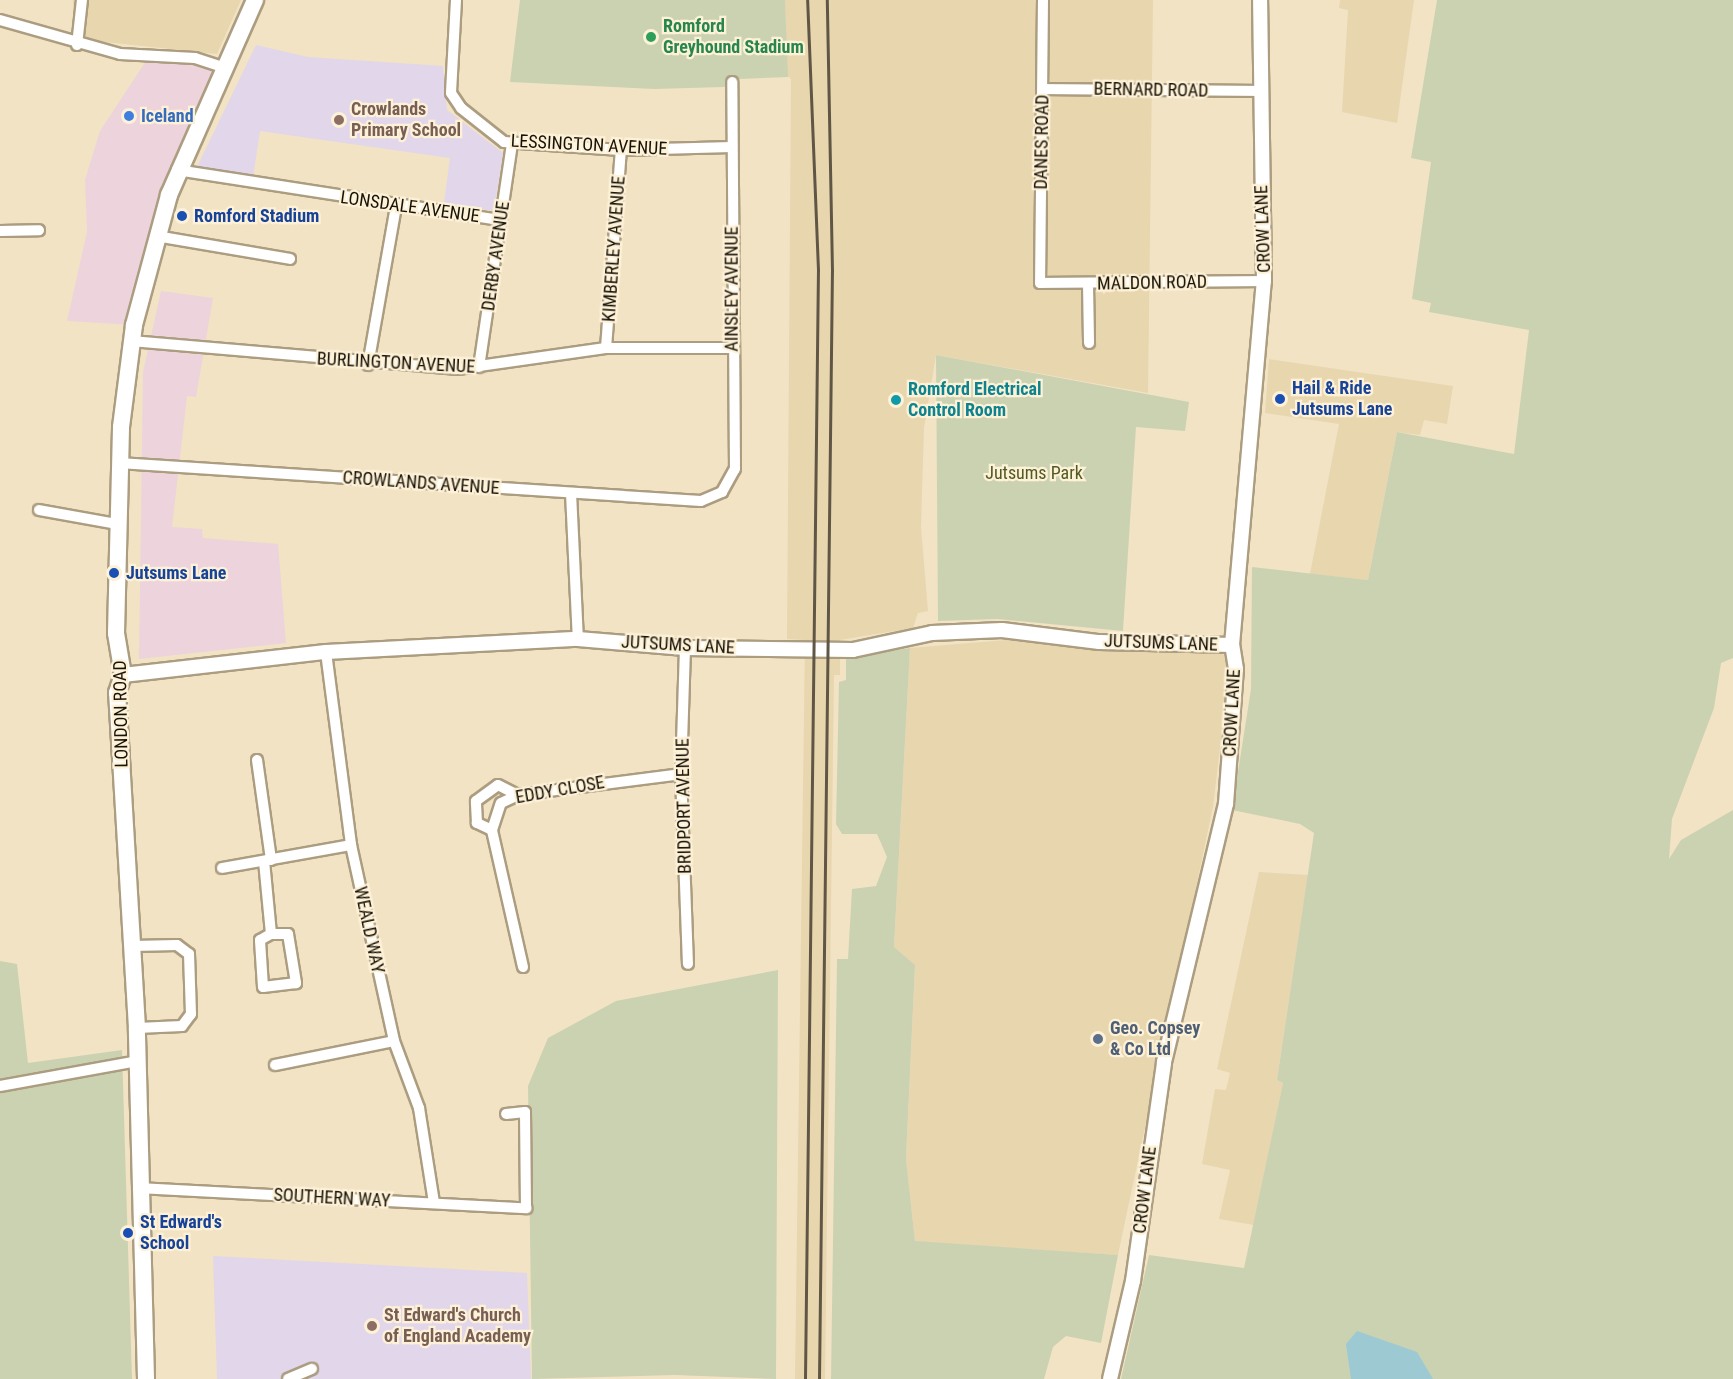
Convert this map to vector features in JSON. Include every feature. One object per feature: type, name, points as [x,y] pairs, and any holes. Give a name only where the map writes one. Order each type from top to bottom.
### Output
[{"type":"main road","name":"LONDON ROAD","points":[[146,1379],[138,1188],[138,1061],[134,946],[117,693],[123,675],[116,633],[119,464],[131,341],[156,236],[177,170],[255,0]]},
{"type":"street","points":[[77,45],[82,0]]},
{"type":"street","name":"LESSINGTON AVENUE","points":[[456,0],[451,93],[489,133],[512,144],[621,150],[732,147]]},
{"type":"street","name":"DANES ROAD","points":[[1040,283],[1043,0]]},
{"type":"street","name":"CROW LANE","points":[[1110,1379],[1133,1281],[1164,1062],[1226,804],[1236,669],[1232,645],[1264,281],[1260,0]]},
{"type":"street","points":[[0,20],[77,45],[120,54],[195,58],[223,67]]},
{"type":"street","name":"AINSLEY AVENUE","points":[[722,492],[735,469],[732,348],[732,82]]},
{"type":"street","name":"BERNARD ROAD","points":[[1043,88],[1260,91]]},
{"type":"street","name":"DERBY AVENUE","points":[[479,368],[512,144]]},
{"type":"street","name":"KIMBERLEY AVENUE","points":[[606,348],[621,150]]},
{"type":"street","name":"LONSDALE AVENUE","points":[[177,170],[396,206],[501,220]]},
{"type":"street","points":[[368,365],[396,206]]},
{"type":"street","points":[[0,231],[39,230]]},
{"type":"street","points":[[156,236],[290,259]]},
{"type":"street","name":"MALDON ROAD","points":[[1040,283],[1264,281]]},
{"type":"street","points":[[1089,284],[1089,343]]},
{"type":"street","name":"BURLINGTON AVENUE","points":[[131,341],[368,365],[479,368],[606,348],[732,348]]},
{"type":"street","name":"CROWLANDS AVENUE","points":[[119,464],[701,501],[722,492]]},
{"type":"street","points":[[571,493],[578,639]]},
{"type":"street","points":[[39,510],[117,525]]},
{"type":"street","name":"JUTSUMS LANE","points":[[123,675],[326,652],[578,639],[685,648],[853,650],[932,633],[1002,630],[1099,642],[1232,645]]},
{"type":"street","name":"BRIDPORT AVENUE","points":[[685,648],[681,774],[688,964]]},
{"type":"street","name":"WEALD WAY","points":[[326,652],[351,845],[394,1041],[419,1108],[434,1203]]},
{"type":"street","points":[[258,760],[268,860],[272,934]]},
{"type":"street","name":"EDDY CLOSE","points":[[492,830],[501,802],[518,795],[681,774]]},
{"type":"street","points":[[518,795],[498,785],[476,801],[477,823],[492,830],[523,967]]},
{"type":"street","points":[[222,868],[351,845]]},
{"type":"street","points":[[272,934],[288,934],[296,983],[263,987],[260,940],[272,934]]},
{"type":"street","points":[[134,946],[177,945],[189,954],[191,1014],[182,1026],[137,1028]]},
{"type":"street","points":[[275,1065],[394,1041]]},
{"type":"street","points":[[0,1086],[138,1061]]},
{"type":"street","name":"SOUTHERN WAY","points":[[138,1188],[526,1208],[525,1112],[506,1114]]},
{"type":"street","points":[[288,1379],[312,1369]]},
{"type":"shaded area","points":[[73,0],[241,0],[217,54],[86,40],[73,30]]},
{"type":"shaded area","points":[[785,0],[1153,0],[1148,393],[936,355],[924,428],[921,527],[928,611],[918,613],[913,628],[840,640],[840,675],[834,675],[825,1379],[795,1379],[805,640],[787,639],[791,79],[786,75]]},
{"type":"shaded area","points":[[1340,0],[1414,0],[1397,123],[1342,112],[1348,10],[1339,8]]},
{"type":"shaded area","name":"Crowlands Primary School","points":[[256,45],[308,57],[443,66],[447,110],[503,153],[494,211],[444,203],[450,158],[260,131],[253,177],[196,169]]},
{"type":"shaded area","points":[[150,55],[223,67],[134,325],[67,321],[87,232],[85,180],[100,131]]},
{"type":"shaded area","points":[[161,291],[213,298],[196,397],[187,396],[172,527],[202,529],[203,538],[278,544],[286,643],[139,659],[143,372]]},
{"type":"shaded area","points":[[1269,359],[1453,386],[1447,424],[1424,420],[1420,435],[1397,432],[1368,580],[1310,574],[1339,424],[1265,413]]},
{"type":"shaded area","points":[[1006,640],[1221,652],[1230,663],[1213,807],[1118,1255],[915,1242],[906,1159],[915,966],[894,947],[910,648]]},
{"type":"shaded area","points":[[1259,872],[1308,875],[1277,1080],[1283,1083],[1254,1225],[1219,1219],[1230,1170],[1202,1164],[1215,1089],[1226,1090],[1230,1073],[1217,1069]]},
{"type":"shaded area","name":"St Edward's Church of England Academy","points":[[213,1256],[527,1273],[531,1379],[217,1379]]},
{"type":"green space","name":"Romford Greyhound Stadium","points":[[520,0],[785,0],[788,77],[740,79],[724,87],[654,89],[510,82]]},
{"type":"green space","points":[[1437,0],[1733,0],[1733,658],[1721,663],[1714,708],[1672,819],[1669,859],[1681,840],[1733,810],[1733,1379],[1121,1379],[1149,1255],[1244,1268],[1283,1083],[1277,1080],[1314,833],[1300,824],[1232,810],[1251,689],[1252,567],[1368,580],[1397,432],[1514,454],[1529,330],[1429,312],[1431,303],[1412,299],[1431,162],[1411,158]]},
{"type":"green space","name":"Jutsums Park","points":[[936,355],[1189,402],[1185,431],[1136,427],[1123,631],[997,619],[938,621]]},
{"type":"green space","points":[[910,648],[894,947],[915,965],[906,1159],[915,1241],[1118,1255],[1101,1343],[1066,1336],[1053,1347],[1044,1379],[831,1379],[837,959],[848,959],[852,889],[876,886],[887,857],[877,834],[842,834],[836,824],[839,682],[846,680],[846,658]]},
{"type":"green space","points":[[0,961],[17,964],[28,1063],[122,1050],[132,1379],[0,1379]]},
{"type":"green space","points":[[778,970],[776,1379],[675,1375],[532,1379],[528,1086],[548,1038],[616,1001]]},
{"type":"water","points":[[1357,1331],[1417,1352],[1433,1379],[1351,1379],[1346,1344]]},
{"type":"railway","points":[[805,1379],[818,270],[807,0]]},
{"type":"railway","points":[[819,1379],[832,271],[827,0]]},
{"type":"place","name":"Romford Greyhound Stadium","points":[[651,37]]},
{"type":"place","name":"Iceland","points":[[129,116]]},
{"type":"place","name":"Crowlands Primary School","points":[[339,120]]},
{"type":"place","name":"Romford Stadium","points":[[182,216]]},
{"type":"place","name":"Hail & Ride Jutsums Lane","points":[[1280,399]]},
{"type":"place","name":"Romford Electrical Control Room","points":[[896,400]]},
{"type":"place","name":"Jutsums Lane","points":[[114,573]]},
{"type":"place","name":"Geo. Copsey & Co Ltd","points":[[1098,1039]]},
{"type":"place","name":"St Edward's School","points":[[128,1233]]},
{"type":"place","name":"St Edward's Church of England Academy","points":[[372,1326]]}]
